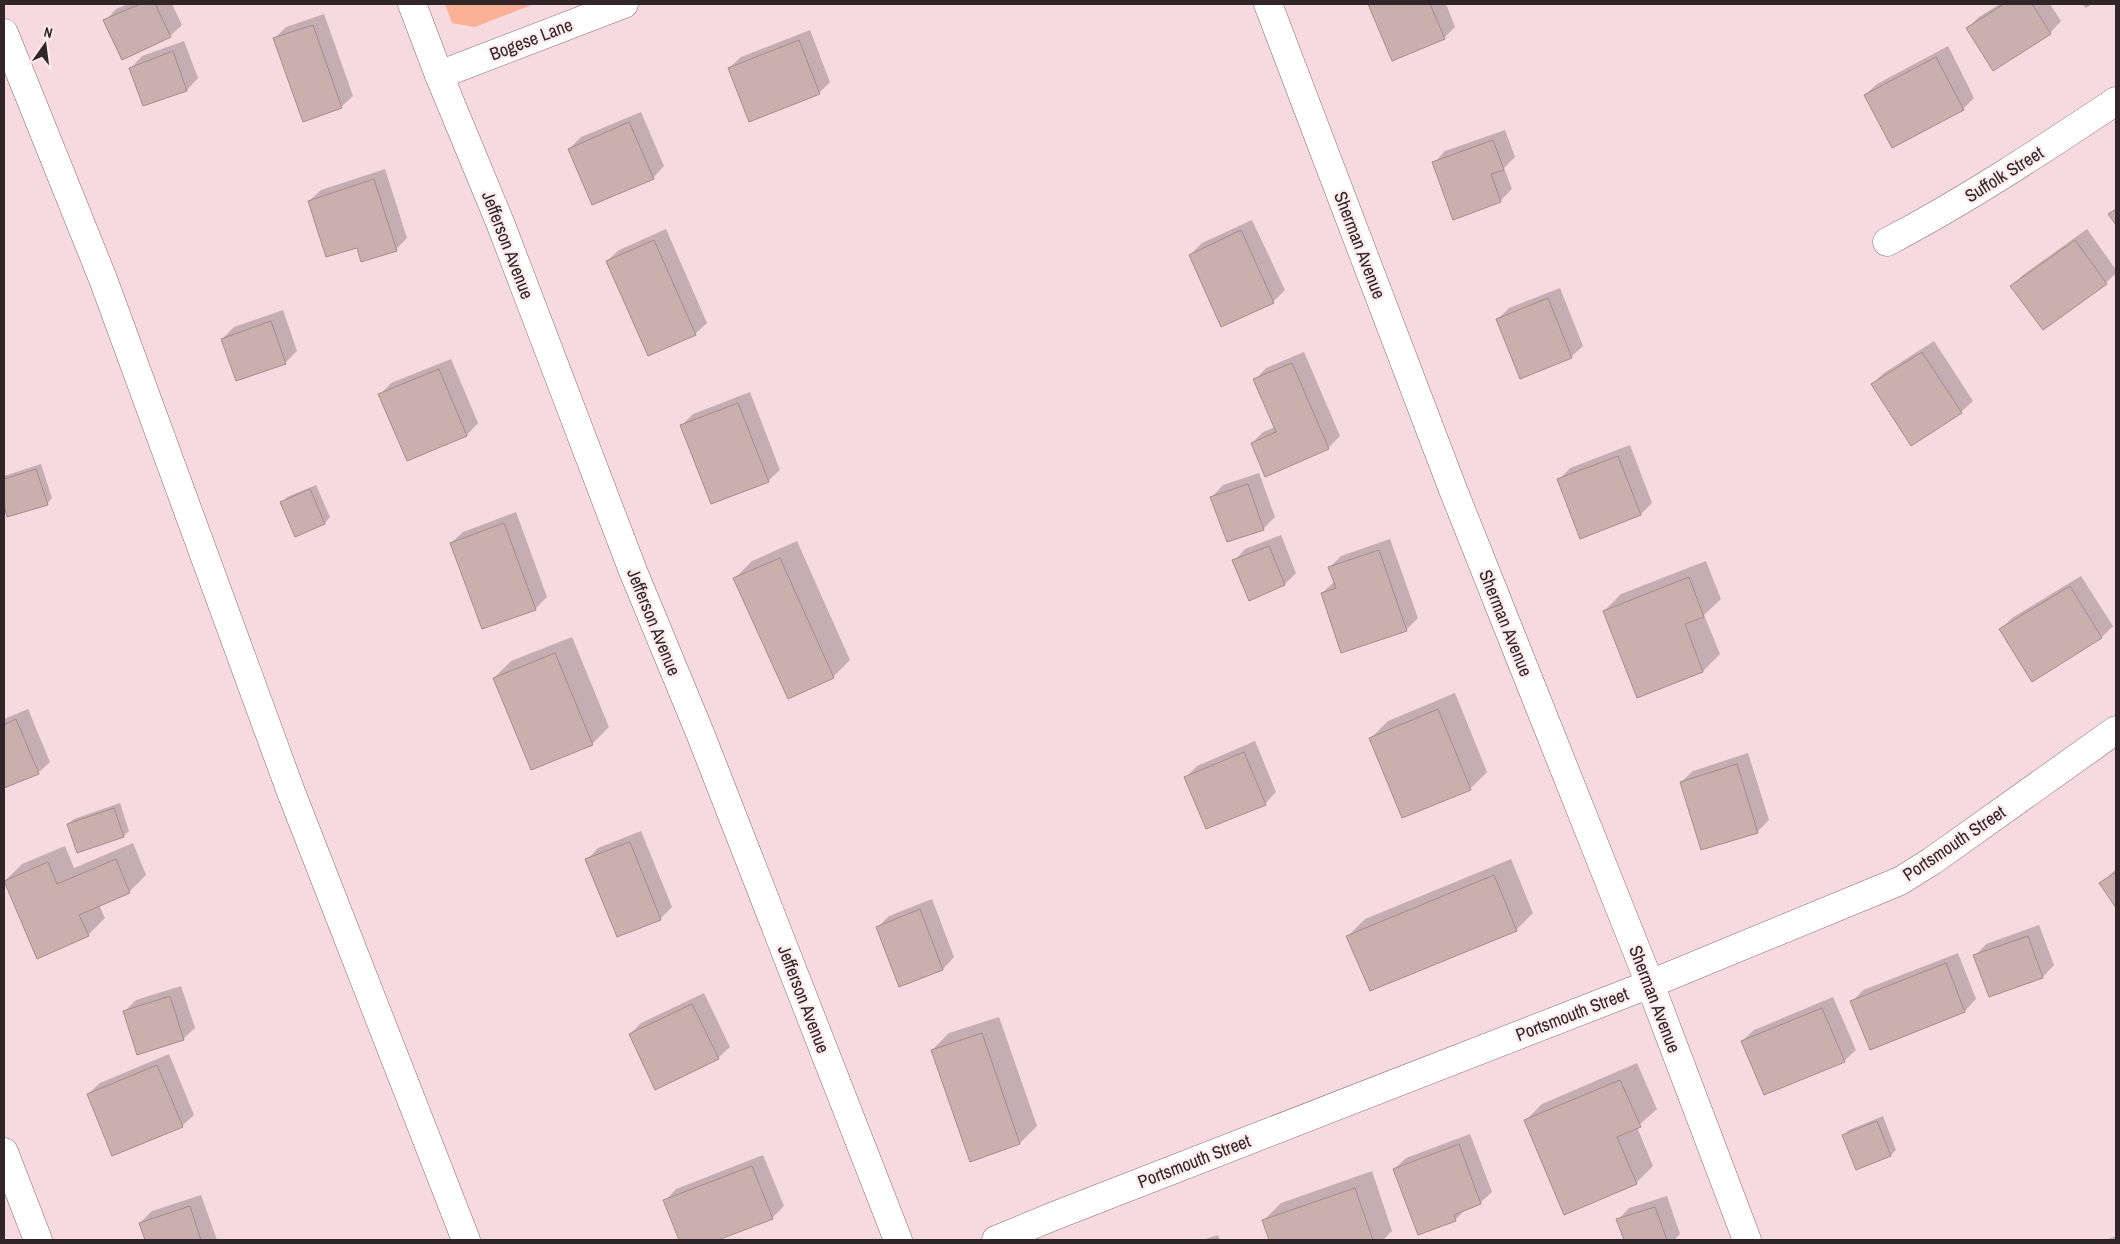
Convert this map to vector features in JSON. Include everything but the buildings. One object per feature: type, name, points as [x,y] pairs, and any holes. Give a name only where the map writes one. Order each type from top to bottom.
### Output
[{"type":"street","name":"Jefferson Avenue","points":[[412,4],[439,75],[501,224],[633,571],[700,733],[898,1240]]},
{"type":"street","name":"Bogese Lane","points":[[439,75],[624,4]]},
{"type":"street","name":"Sherman Avenue","points":[[1268,4],[1452,487],[1650,984],[1747,1240]]},
{"type":"street","points":[[4,33],[103,280],[288,783],[466,1240]]},
{"type":"street","name":"Suffolk Street","points":[[1887,242],[1933,218],[1999,179],[2116,101]]},
{"type":"street","name":"Portsmouth Street","points":[[996,1240],[1650,984],[1900,881],[1932,862],[2116,730]]},
{"type":"street","points":[[4,1152],[38,1240]]},
{"type":"shaded area","points":[[445,4],[534,4],[475,27],[452,23]]}]
